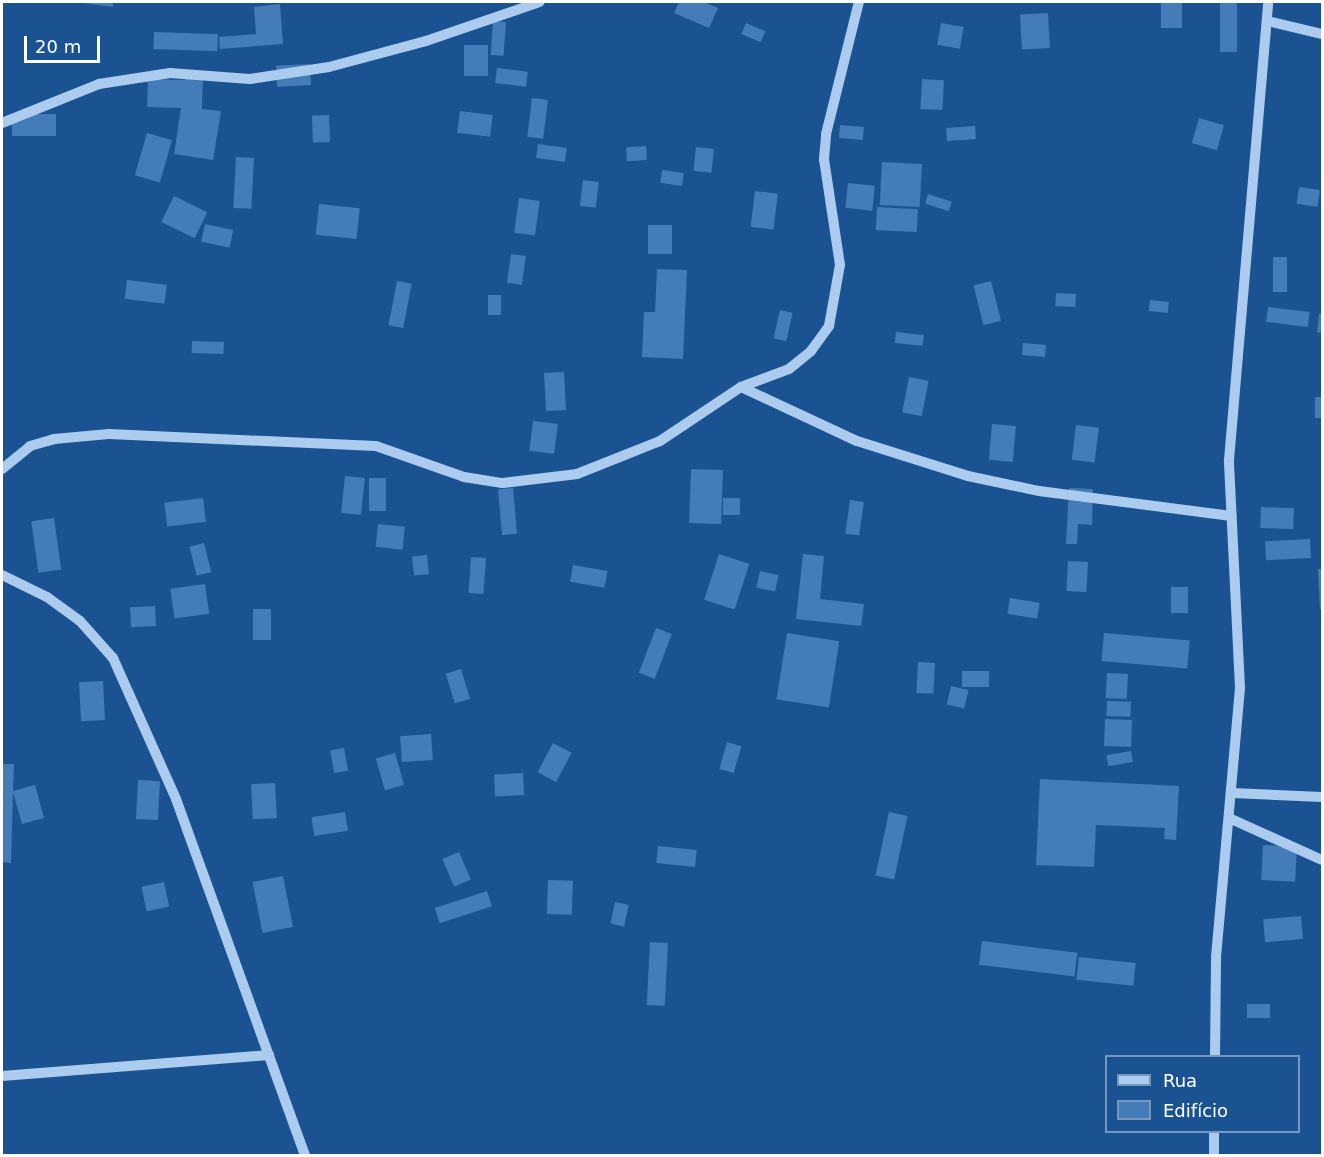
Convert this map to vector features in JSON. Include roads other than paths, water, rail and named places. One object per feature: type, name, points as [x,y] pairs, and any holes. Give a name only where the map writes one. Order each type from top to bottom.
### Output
[{"type":"street","points":[[2,123],[99,84],[170,74],[250,79],[329,67],[426,41],[540,2]]},
{"type":"street","points":[[2,469],[30,446],[54,439],[109,434],[376,446],[464,477],[503,483],[537,482],[577,474],[660,441],[741,387],[789,369],[811,351],[829,326],[840,265],[824,159],[826,134],[859,2]]},
{"type":"street","points":[[1215,1055],[1216,957],[1240,688],[1229,460],[1268,2]]},
{"type":"street","points":[[1267,21],[1323,34]]},
{"type":"street","points":[[741,387],[857,441],[968,476],[1039,491],[1231,516]]},
{"type":"street","points":[[2,575],[47,597],[80,621],[113,658],[176,799],[305,1155]]},
{"type":"street","points":[[1232,793],[1323,797]]},
{"type":"street","points":[[1229,818],[1323,860]]},
{"type":"street","points":[[2,1076],[269,1055]]},
{"type":"street","points":[[1214,1133],[1214,1155]]}]
